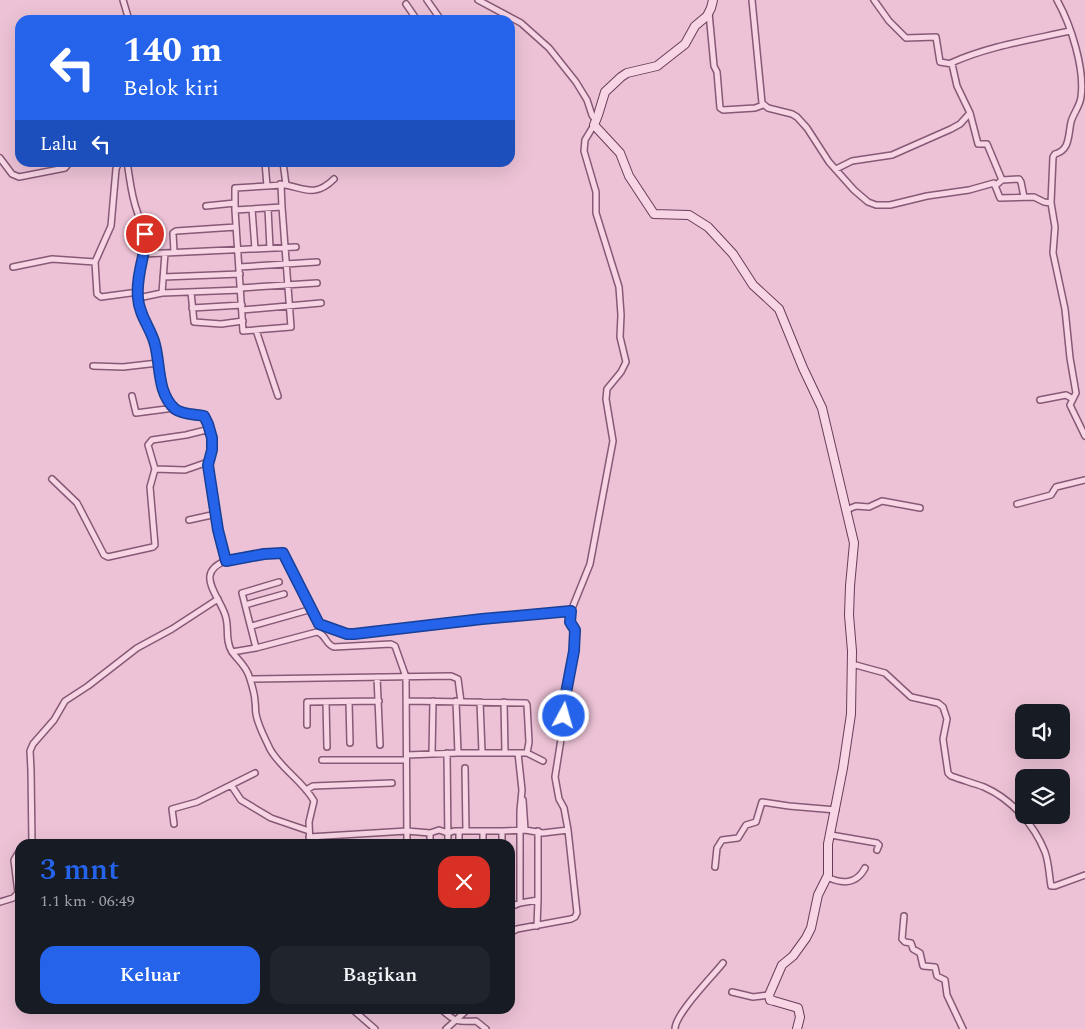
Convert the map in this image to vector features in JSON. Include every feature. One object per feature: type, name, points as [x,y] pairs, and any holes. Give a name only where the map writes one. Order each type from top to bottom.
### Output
[{"type":"street","points":[[123,0],[128,15]]},
{"type":"street","points":[[478,0],[506,15]]},
{"type":"street","points":[[713,0],[709,12],[720,108],[723,110],[754,108],[763,105],[792,114],[807,128],[836,170],[860,197],[876,206],[890,205],[927,196],[969,190],[994,183],[1000,198],[1034,197],[1051,203]]},
{"type":"street","points":[[752,0],[763,105]]},
{"type":"street","points":[[874,0],[889,21],[906,38],[936,37],[940,62],[951,63],[996,47],[1070,31]]},
{"type":"street","points":[[1057,0],[1070,31],[1080,63],[1083,83],[1079,104],[1071,121],[1066,147],[1053,157],[1051,203],[1055,227],[1053,258],[1065,309],[1076,393],[1070,405],[1085,436]]},
{"type":"street","points":[[430,1],[438,15]]},
{"type":"street","points":[[406,4],[414,15]]},
{"type":"street","points":[[515,930],[571,919],[577,913],[568,830],[555,777],[566,693],[574,651],[575,630],[570,622],[571,611],[590,564],[613,441],[606,400],[607,390],[626,362],[620,337],[619,287],[596,212],[596,192],[584,151],[585,140],[595,123],[605,92],[627,73],[657,66],[665,61],[685,44],[696,26],[709,12]]},
{"type":"street","points":[[515,20],[549,48],[576,82],[587,100],[595,123],[620,153],[629,176],[654,214],[689,215],[708,227],[733,254],[753,285],[780,309],[803,368],[822,408],[854,543],[849,615],[852,664],[851,714],[827,854],[827,877],[818,895],[806,938],[793,956],[782,965],[768,995]]},
{"type":"street","points":[[951,63],[970,114],[978,144],[987,144],[1002,180]]},
{"type":"street","points":[[836,170],[852,161],[897,153],[951,129],[960,124],[970,114]]},
{"type":"street","points":[[0,158],[12,174],[18,177],[68,167]]},
{"type":"street","points":[[117,167],[111,226],[95,262],[98,296],[317,284]]},
{"type":"street","points":[[128,167],[132,195],[146,241],[138,295],[144,320],[153,339],[163,388],[174,408]]},
{"type":"street","points":[[265,167],[267,186]]},
{"type":"street","points":[[283,167],[283,185],[282,207],[291,327],[244,331],[235,188],[283,185],[307,191],[327,186],[334,179]]},
{"type":"street","points":[[995,186],[1002,180],[1020,179],[1024,198]]},
{"type":"street","points":[[206,206],[235,203]]},
{"type":"street","points":[[235,210],[282,207]]},
{"type":"street","points":[[252,209],[255,249]]},
{"type":"street","points":[[268,209],[270,248]]},
{"type":"street","points":[[174,252],[173,233],[176,231],[236,227]]},
{"type":"street","points":[[143,254],[296,247]]},
{"type":"street","points":[[162,293],[165,253]]},
{"type":"street","points":[[13,267],[52,259],[95,262]]},
{"type":"street","points":[[239,267],[317,262]]},
{"type":"street","points":[[163,277],[240,274]]},
{"type":"street","points":[[191,292],[193,321],[195,323],[221,324],[242,321]]},
{"type":"street","points":[[192,308],[242,308],[321,303]]},
{"type":"street","points":[[256,330],[278,396]]},
{"type":"street","points":[[93,366],[123,367],[158,363]]},
{"type":"street","points":[[1040,400],[1066,395],[1073,399]]},
{"type":"street","points":[[132,396],[136,413],[174,408],[183,412],[204,416],[210,429],[212,444],[208,462],[226,561]]},
{"type":"street","points":[[52,479],[76,501],[104,555],[108,557],[153,547],[155,545],[150,482],[155,469],[148,445],[150,442],[210,429]]},
{"type":"street","points":[[155,469],[185,470],[208,462]]},
{"type":"street","points":[[1017,504],[1051,495],[1056,487],[1085,480]]},
{"type":"street","points":[[846,510],[856,506],[869,507],[882,501],[920,508]]},
{"type":"street","points":[[190,520],[216,514]]},
{"type":"street","points":[[310,839],[314,801],[271,750],[257,718],[250,679],[244,664],[232,652],[228,639],[227,619],[210,580],[212,570],[216,566],[226,561],[264,554],[283,553],[319,624],[347,634],[571,611]]},
{"type":"street","points":[[256,648],[252,626],[242,593],[279,582]]},
{"type":"street","points":[[245,605],[284,594]]},
{"type":"street","points":[[32,839],[30,751],[32,744],[54,720],[65,700],[88,686],[137,648],[172,629],[218,599]]},
{"type":"street","points":[[252,626],[312,609]]},
{"type":"street","points":[[232,652],[256,648],[317,632],[322,634],[328,644],[334,647],[391,644],[395,646],[406,677],[407,839]]},
{"type":"street","points":[[852,664],[885,673],[911,697],[938,703],[943,707],[947,719],[943,739],[948,774],[986,788],[1020,812],[1045,852],[1051,886],[1085,875]]},
{"type":"street","points":[[377,677],[380,745]]},
{"type":"street","points":[[250,679],[457,677],[458,753]]},
{"type":"street","points":[[307,725],[307,702],[379,701]]},
{"type":"street","points":[[407,701],[526,703],[529,742],[527,753]]},
{"type":"street","points":[[432,754],[433,701]]},
{"type":"street","points":[[326,702],[327,747]]},
{"type":"street","points":[[349,702],[350,743]]},
{"type":"street","points":[[480,702],[482,752]]},
{"type":"street","points":[[504,702],[505,752]]},
{"type":"street","points":[[322,760],[406,757],[447,753],[505,752],[527,753],[543,761]]},
{"type":"street","points":[[447,753],[448,839]]},
{"type":"street","points":[[518,753],[522,790],[520,903]]},
{"type":"street","points":[[466,768],[466,831]]},
{"type":"street","points":[[174,824],[172,809],[197,802],[255,773]]},
{"type":"street","points":[[306,790],[313,786],[392,783]]},
{"type":"street","points":[[230,785],[240,799],[257,810],[309,834],[407,831],[430,833],[439,830],[459,832],[522,830],[544,833],[568,830]]},
{"type":"street","points":[[714,867],[717,848],[722,840],[738,838],[746,825],[756,822],[762,802],[836,810]]},
{"type":"street","points":[[483,831],[483,839]]},
{"type":"street","points":[[502,831],[502,839]]},
{"type":"street","points":[[537,926],[538,831]]},
{"type":"street","points":[[459,832],[459,839]]},
{"type":"street","points":[[430,833],[430,839]]},
{"type":"street","points":[[831,835],[877,843],[879,844],[877,850]]},
{"type":"street","points":[[827,877],[845,883],[850,882],[859,876],[865,868]]},
{"type":"street","points":[[0,902],[15,897]]},
{"type":"street","points":[[515,906],[538,900]]},
{"type":"street","points":[[904,916],[902,939],[905,942],[911,943],[912,950],[920,953],[923,966],[935,967],[937,976],[945,980],[947,995],[963,1029]]},
{"type":"street","points":[[675,1029],[682,1011],[723,963]]},
{"type":"street","points":[[732,992],[754,997],[768,995]]},
{"type":"street","points":[[768,995],[770,1000],[798,1008],[800,1017],[797,1029]]},
{"type":"street","points":[[358,1014],[375,1029]]},
{"type":"street","points":[[447,1014],[454,1020],[463,1023],[476,1021],[486,1029]]},
{"type":"street","points":[[446,1029],[462,1014]]},
{"type":"route","points":[[145,234],[146,241],[139,272],[139,305],[153,339],[160,378],[168,399],[178,411],[204,416],[210,429],[212,450],[208,465],[218,530],[226,561],[264,554],[283,553],[319,624],[347,634],[571,611],[570,622],[575,630],[574,651],[566,693],[564,716]]}]
